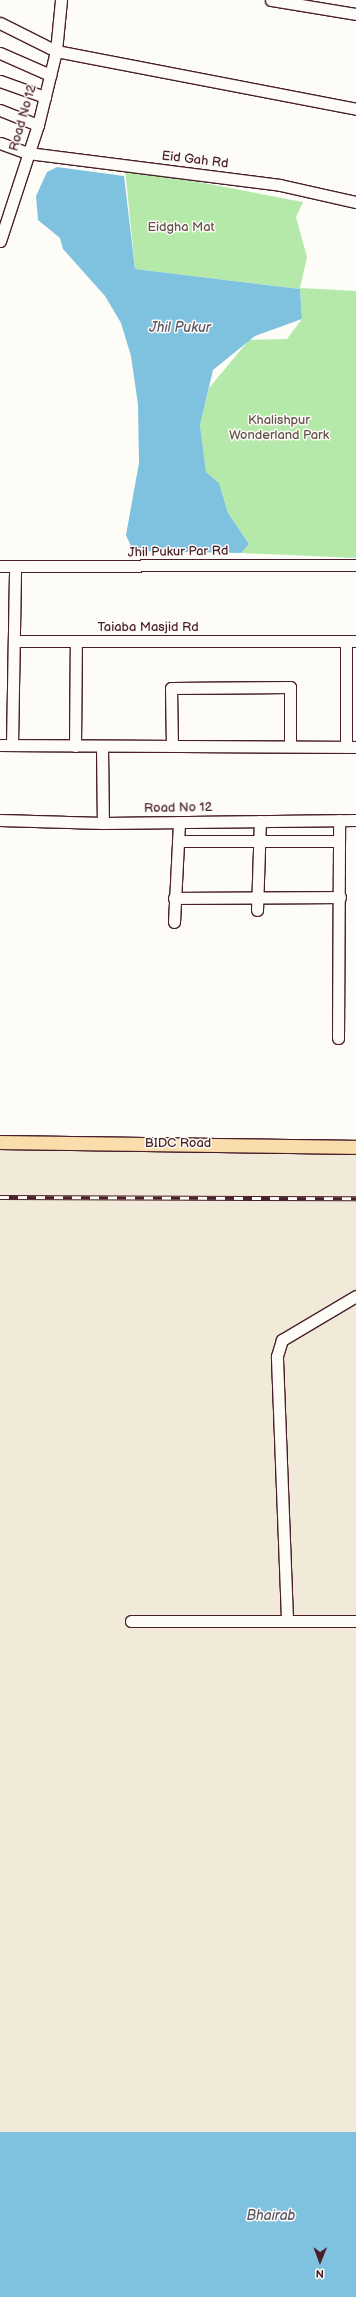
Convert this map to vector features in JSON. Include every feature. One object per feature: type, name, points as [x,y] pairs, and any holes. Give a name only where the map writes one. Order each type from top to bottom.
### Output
[{"type":"main road","name":"BIDC Road","points":[[0,1142],[356,1146]]},
{"type":"street","name":"Road No 12","points":[[0,241],[38,125],[56,50],[61,0]]},
{"type":"street","points":[[271,0],[355,12]]},
{"type":"street","points":[[0,23],[56,50],[356,109]]},
{"type":"street","points":[[0,54],[50,75]]},
{"type":"street","points":[[0,81],[45,97]]},
{"type":"street","points":[[0,110],[38,125]]},
{"type":"street","name":"Eid Gah Rd","points":[[0,143],[28,153],[280,186],[356,202]]},
{"type":"street","name":"Jhil Pukur Par Rd","points":[[0,566],[15,568],[356,564]]},
{"type":"street","points":[[12,745],[15,568]]},
{"type":"street","name":"Taiaba Masjid Rd","points":[[14,641],[351,641]]},
{"type":"street","points":[[75,746],[76,641]]},
{"type":"street","points":[[0,745],[351,747],[351,641]]},
{"type":"street","points":[[172,746],[171,688],[290,687],[290,746]]},
{"type":"street","points":[[102,746],[103,823]]},
{"type":"street","name":"Road No 12","points":[[0,820],[103,823],[356,820]]},
{"type":"street","points":[[338,1038],[340,897],[339,820]]},
{"type":"street","points":[[258,904],[260,821]]},
{"type":"street","points":[[174,922],[179,822]]},
{"type":"street","points":[[178,841],[339,841]]},
{"type":"street","points":[[174,898],[258,904],[340,897]]},
{"type":"street","points":[[287,1619],[277,1356],[282,1340],[356,1296]]},
{"type":"street","points":[[131,1622],[287,1619],[356,1621]]},
{"type":"shaded area","points":[[0,1147],[356,1147],[356,2140],[0,2140]]},
{"type":"green space","name":"Khalishpur Wonderland Park","points":[[125,168],[303,202],[296,217],[307,257],[300,288],[356,291],[356,558],[241,553],[249,544],[228,513],[219,483],[206,472],[200,425],[209,388],[249,340],[287,339],[302,319],[300,289],[135,269]]},
{"type":"water","name":"Jhil Pukur","points":[[57,167],[124,176],[135,269],[300,289],[302,319],[255,336],[213,370],[200,425],[206,472],[219,483],[228,513],[249,544],[241,553],[133,551],[126,535],[139,463],[138,405],[131,356],[121,323],[105,296],[63,249],[60,238],[38,220],[36,196],[47,172]]},
{"type":"water","name":"Bhairab","points":[[0,2132],[356,2132],[356,2297],[0,2297]]},
{"type":"railway","points":[[0,1197],[356,1198]]},
{"type":"park label","name":"Eidgha Mat","points":[[181,227]]}]
